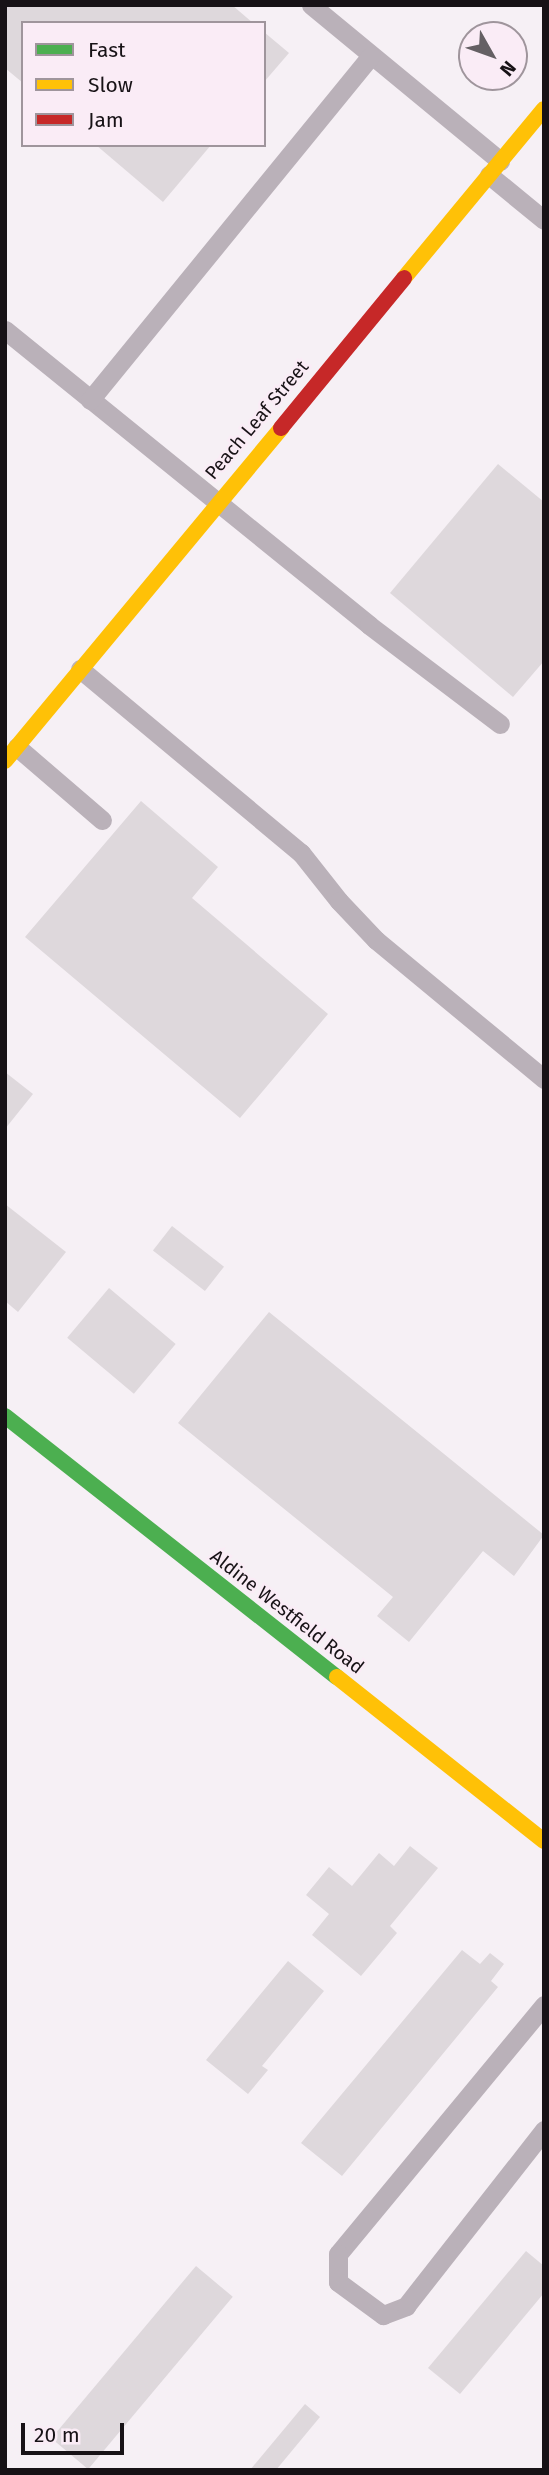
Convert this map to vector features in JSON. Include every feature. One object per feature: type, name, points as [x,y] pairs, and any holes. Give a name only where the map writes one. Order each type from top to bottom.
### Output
[{"type":"street","name":"Peach Leaf Street","points":[[11,754],[216,502],[544,109]]},
{"type":"street","name":"Aldine Westfield Road","points":[[5,1416],[544,1841]]},
{"type":"lane","points":[[310,5],[372,56],[494,168],[544,220]]},
{"type":"lane","points":[[90,400],[372,56]]},
{"type":"lane","points":[[5,330],[369,625],[500,724]]},
{"type":"lane","points":[[80,669],[301,853],[339,901],[376,940],[544,1079]]},
{"type":"lane","points":[[11,754],[102,820]]},
{"type":"lane","points":[[544,2004],[338,2254],[338,2281],[383,2315],[406,2306],[544,2130]]},
{"type":"building","points":[[5,5],[232,5],[251,21],[21,21],[21,81],[5,68]]},
{"type":"building","points":[[266,34],[289,53],[266,80]]},
{"type":"building","points":[[98,147],[209,147],[163,202]]},
{"type":"building","points":[[498,464],[544,502],[544,661],[513,697],[390,593]]},
{"type":"building","points":[[141,801],[218,867],[192,898],[328,1014],[240,1118],[25,937]]},
{"type":"building","points":[[5,1072],[33,1094],[5,1129]]},
{"type":"building","points":[[5,1204],[66,1252],[18,1312],[5,1301]]},
{"type":"building","points":[[172,1226],[224,1267],[205,1291],[153,1250]]},
{"type":"building","points":[[109,1288],[176,1344],[134,1394],[67,1338]]},
{"type":"building","points":[[269,1312],[544,1535],[514,1576],[483,1551],[409,1642],[377,1616],[393,1597],[178,1423]]},
{"type":"building","points":[[410,1846],[438,1868],[390,1926],[397,1933],[361,1976],[312,1935],[329,1914],[306,1895],[329,1867],[352,1886],[379,1853],[394,1866]]},
{"type":"building","points":[[462,1950],[480,1964],[490,1953],[504,1964],[491,1981],[498,1987],[342,2176],[301,2143]]},
{"type":"building","points":[[288,1961],[324,1991],[262,2066],[268,2070],[248,2094],[206,2060]]},
{"type":"building","points":[[526,2251],[544,2266],[544,2293],[460,2394],[428,2368]]},
{"type":"building","points":[[196,2266],[233,2297],[88,2469],[51,2438]]},
{"type":"building","points":[[305,2404],[320,2417],[276,2470],[250,2470]]},
{"type":"traffic: fast","points":[[5,1416],[337,1677]]},
{"type":"traffic: slow","points":[[404,278],[544,109]]},
{"type":"traffic: slow","points":[[5,761],[281,428]]},
{"type":"traffic: slow","points":[[337,1677],[544,1841]]},
{"type":"traffic: jam","points":[[281,428],[404,278]]}]
